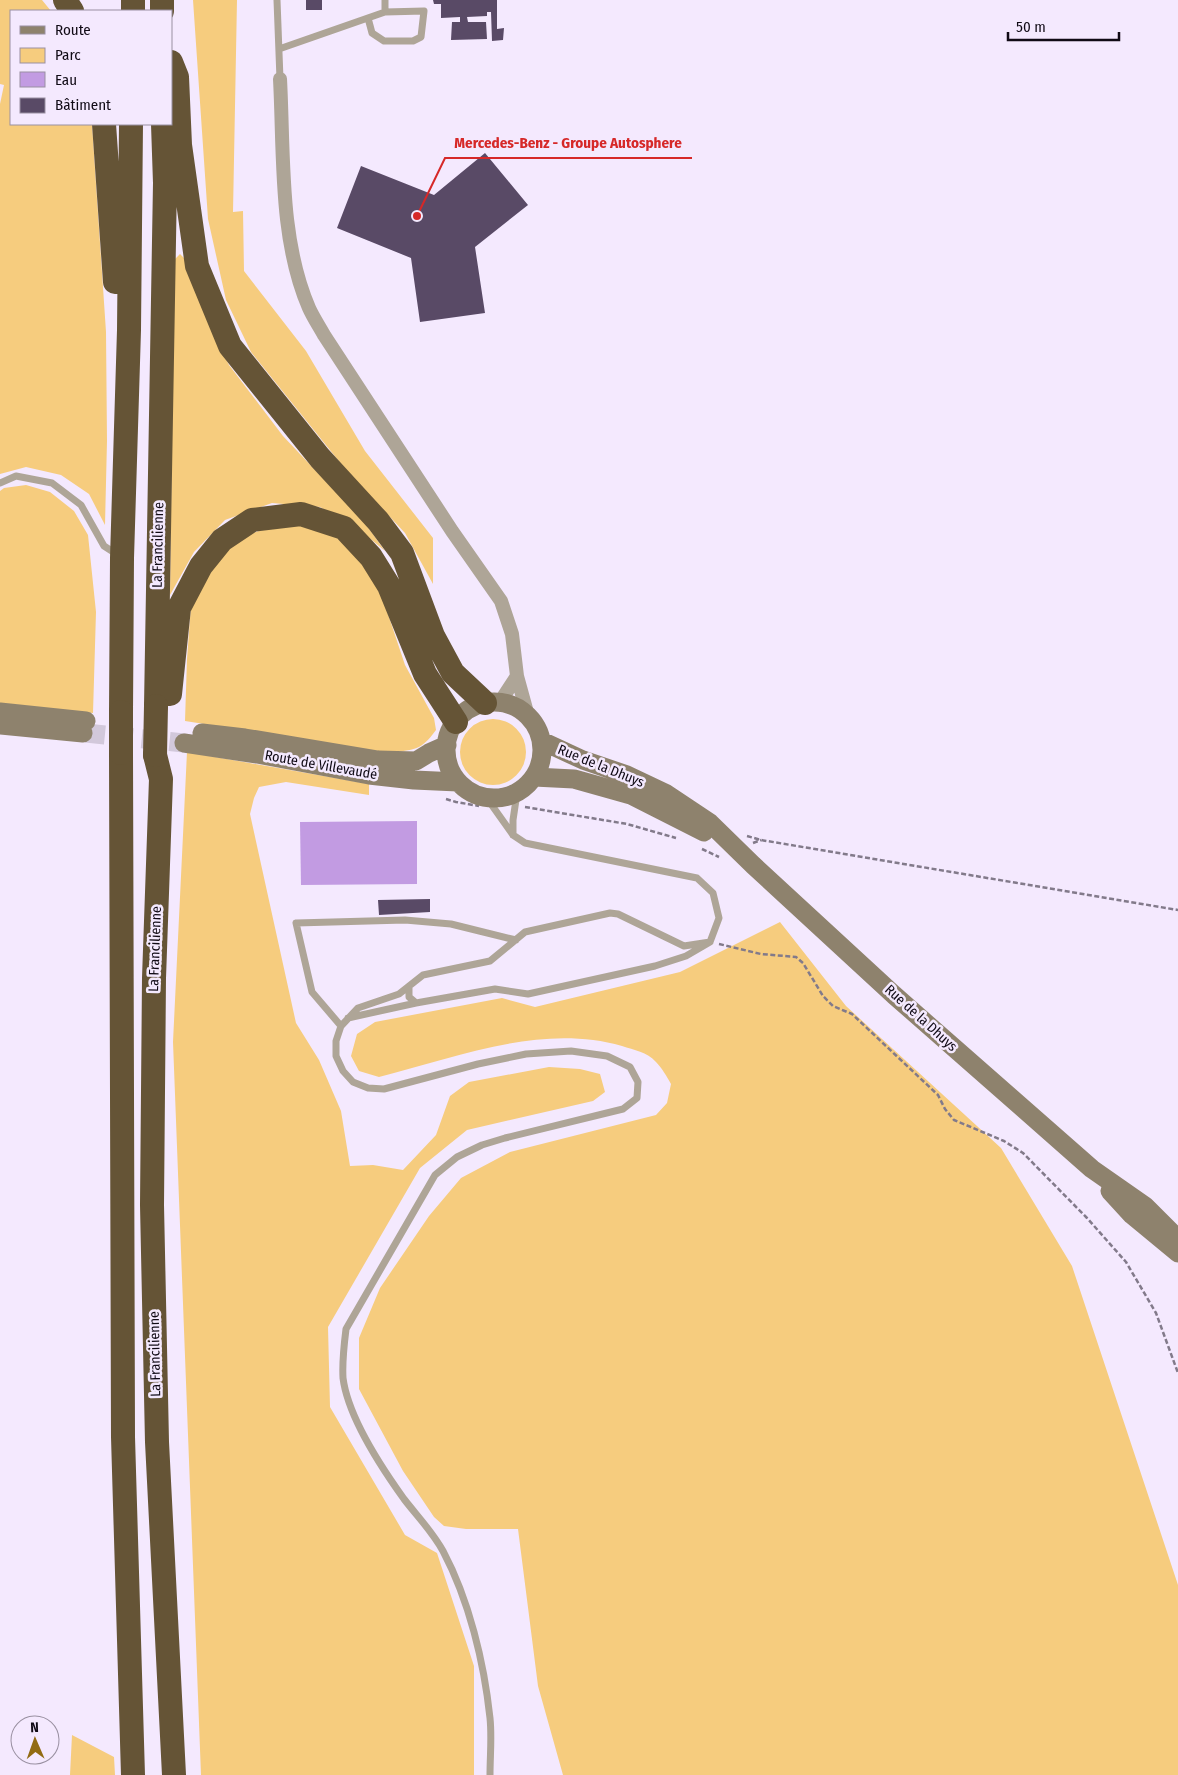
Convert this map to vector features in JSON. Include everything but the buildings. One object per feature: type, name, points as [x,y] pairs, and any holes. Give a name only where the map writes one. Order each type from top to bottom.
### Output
[{"type":"highway","points":[[172,65],[177,78],[180,145],[196,266],[230,346],[320,458],[378,522],[402,553],[432,636],[454,672],[493,703]]},
{"type":"highway","points":[[104,125],[117,305],[129,330]]},
{"type":"highway","points":[[132,125],[129,330],[122,558],[121,753],[123,1438],[133,1775]]},
{"type":"highway","name":"La Francilienne","points":[[163,125],[165,183],[163,707]]},
{"type":"highway","points":[[174,746],[163,707],[170,685],[179,608],[201,566],[222,540],[252,520],[301,514],[344,528],[371,556],[389,586],[425,674],[456,722]]},
{"type":"highway","name":"La Francilienne","points":[[174,746],[161,779],[154,978],[152,1205],[157,1442],[174,1775]]},
{"type":"street","points":[[280,79],[290,240],[309,309],[441,514],[501,601],[512,634],[517,676],[528,716]]},
{"type":"street","points":[[493,703],[517,676]]},
{"type":"street","points":[[493,703],[516,707],[528,716],[537,728],[542,741],[541,760],[534,778],[516,799],[502,798],[489,801],[471,792],[458,782],[451,771],[446,745],[456,722],[464,713],[473,707],[493,703]]},
{"type":"street","points":[[0,712],[86,727],[0,725]]},
{"type":"street","name":"Route de Villevaudé","points":[[174,746],[255,740],[378,760],[416,761],[429,752],[446,745]]},
{"type":"street","name":"Rue de la Dhuys","points":[[542,741],[583,760],[627,775],[665,793],[739,845],[753,864],[894,995],[1092,1169],[1145,1206],[1178,1239]]},
{"type":"street","name":"Route de Villevaudé","points":[[174,746],[257,754],[370,775],[458,782]]},
{"type":"street","name":"Rue de la Dhuys","points":[[534,778],[574,779],[631,795],[698,828],[739,845]]},
{"type":"street","name":"Rue de la Dhuys","points":[[1092,1169],[1132,1214],[1178,1253]]},
{"type":"lane","points":[[277,0],[280,79]]},
{"type":"lane","points":[[385,0],[385,12]]},
{"type":"lane","points":[[279,50],[368,18],[385,12],[424,11],[421,37],[413,41],[384,41],[372,33],[368,18]]},
{"type":"lane","points":[[0,483],[16,476],[52,483],[81,506],[104,546],[122,558]]},
{"type":"lane","points":[[513,835],[512,820],[516,799]]},
{"type":"lane","points":[[347,1018],[416,1002],[495,989],[528,994],[655,966],[686,956],[710,942],[719,918],[714,892],[697,878],[525,843],[513,835],[489,801]]},
{"type":"lane","points":[[490,1775],[490,1719],[480,1655],[469,1614],[443,1551],[377,1459],[350,1407],[343,1379],[346,1329],[435,1175],[457,1157],[482,1145],[623,1109],[637,1098],[638,1082],[630,1067],[607,1056],[571,1051],[526,1054],[384,1088],[368,1088],[353,1082],[343,1072],[336,1056],[336,1041],[340,1026],[358,1008],[399,994],[423,975],[490,960],[525,932],[610,913],[618,914],[684,946],[710,942]]},
{"type":"lane","points":[[340,1026],[312,992],[296,923],[405,920],[450,924],[516,940]]},
{"type":"lane","points":[[409,987],[409,997],[416,1002]]},
{"type":"path","points":[[433,781],[435,795],[477,806],[489,801]]},
{"type":"path","points":[[516,799],[627,824],[678,838]]},
{"type":"path","points":[[739,845],[761,840]]},
{"type":"path","points":[[695,846],[728,860],[739,845],[761,840],[1178,910]]},
{"type":"path","points":[[710,942],[761,954],[796,958],[804,963],[822,996],[833,1006],[852,1014],[931,1088],[938,1095],[945,1109],[954,1120],[1004,1141],[1023,1153],[1088,1218],[1126,1262],[1156,1313],[1178,1373]]},
{"type":"green space","points":[[0,0],[42,0],[50,10],[10,10],[10,125],[92,125],[106,332],[107,441],[105,525],[89,494],[61,475],[26,467],[0,474],[0,104],[4,85],[0,84]]},
{"type":"green space","points":[[193,0],[237,0],[233,212],[243,211],[244,271],[306,351],[365,451],[433,538],[433,584],[405,533],[346,470],[251,352],[226,300],[208,219]]},
{"type":"green space","points":[[180,254],[185,259],[210,327],[229,365],[283,436],[365,523],[385,551],[361,531],[320,507],[272,503],[225,520],[194,552],[170,595],[174,260]]},
{"type":"green space","points":[[26,485],[50,492],[74,511],[88,535],[96,612],[93,713],[0,703],[0,491],[4,488]]},
{"type":"green space","points":[[311,525],[347,540],[382,596],[405,665],[434,718],[436,730],[421,746],[411,750],[390,753],[185,721],[191,605],[211,564],[243,536],[275,526]]},
{"type":"green space","points":[[493,719],[506,722],[516,729],[523,739],[526,752],[523,765],[516,775],[506,782],[493,785],[480,782],[470,775],[463,765],[460,752],[463,739],[470,729],[480,722]]},
{"type":"green space","points":[[187,752],[369,784],[369,795],[286,782],[259,787],[250,814],[296,1023],[319,1060],[341,1111],[350,1166],[373,1165],[403,1170],[436,1135],[450,1096],[469,1082],[549,1067],[580,1069],[600,1074],[605,1092],[593,1101],[467,1130],[420,1168],[328,1327],[330,1407],[405,1535],[437,1553],[474,1666],[474,1775],[201,1775],[173,1042]]},
{"type":"green space","points":[[780,922],[846,1006],[1001,1148],[1072,1266],[1178,1585],[1178,1775],[563,1775],[538,1686],[518,1529],[466,1529],[444,1526],[434,1517],[403,1471],[359,1389],[359,1338],[380,1288],[429,1216],[461,1178],[510,1152],[656,1115],[667,1103],[671,1084],[656,1062],[640,1052],[592,1040],[561,1038],[499,1045],[379,1077],[359,1071],[351,1056],[357,1034],[375,1022],[502,998],[535,1007],[680,972]]},
{"type":"green space","points":[[72,1735],[114,1757],[115,1775],[70,1775]]},
{"type":"water","points":[[417,821],[417,884],[301,885],[300,822]]},
{"type":"tunnel","points":[[86,733],[184,743]]},
{"type":"place","name":"Mercedes-Benz - Groupe Autosphere","points":[[417,216]]}]
